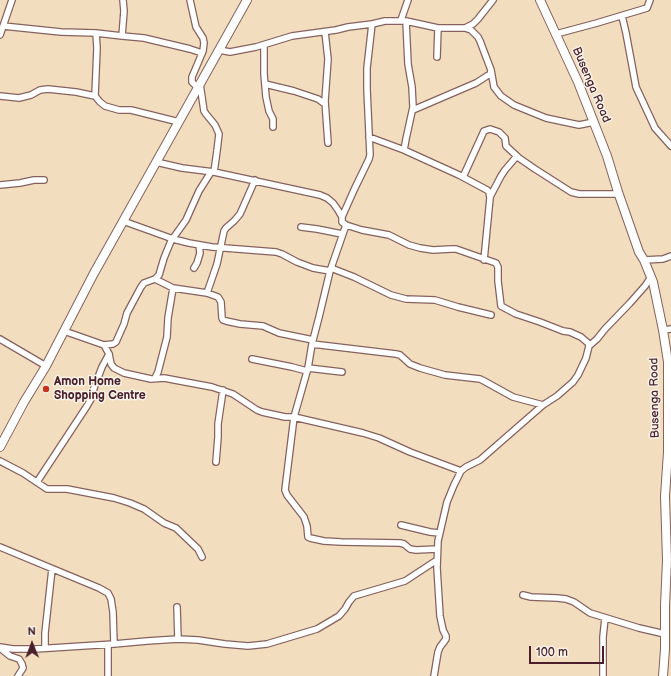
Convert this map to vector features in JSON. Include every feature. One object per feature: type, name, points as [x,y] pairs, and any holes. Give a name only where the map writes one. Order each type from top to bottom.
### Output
[{"type":"street","points":[[0,35],[12,0]]},
{"type":"street","points":[[122,36],[124,12],[123,0]]},
{"type":"street","points":[[64,331],[104,345],[113,344],[116,342],[127,313],[142,285],[155,279],[159,275],[164,258],[173,239],[186,220],[198,191],[213,172],[218,151],[218,134],[216,125],[204,111],[199,86],[192,82],[194,70],[204,48],[204,43],[203,38],[196,28],[190,0]]},
{"type":"street","points":[[0,447],[24,402],[46,366],[93,275],[246,0]]},
{"type":"street","points":[[404,150],[413,110],[404,20],[408,0]]},
{"type":"street","points":[[465,28],[473,24],[493,0]]},
{"type":"street","name":"Busenga Road","points":[[540,0],[578,82],[594,122],[639,252],[651,277],[667,329],[670,419],[665,520],[669,577],[663,676]]},
{"type":"street","points":[[556,34],[647,8],[650,0]]},
{"type":"street","points":[[622,16],[636,87],[655,128],[671,146]]},
{"type":"street","points":[[219,50],[230,52],[264,45],[275,40],[292,36],[325,32],[379,22],[404,20],[438,28],[465,28],[471,30],[478,37],[491,71],[494,87],[501,96],[514,105],[537,115],[559,121],[579,124],[594,122]]},
{"type":"street","points":[[342,217],[370,155],[367,89],[368,60],[372,24]]},
{"type":"street","points":[[3,26],[144,38],[202,53]]},
{"type":"street","points":[[437,57],[438,28]]},
{"type":"street","points":[[325,32],[328,67],[325,104],[328,143]]},
{"type":"street","points":[[95,96],[97,48],[96,33]]},
{"type":"street","points":[[264,45],[266,98],[274,127]]},
{"type":"street","points":[[413,110],[476,83],[490,74],[491,71]]},
{"type":"street","points":[[265,84],[300,92],[318,99],[325,104]]},
{"type":"street","points":[[0,96],[18,98],[31,95],[40,90],[48,89],[76,92],[95,96],[100,102],[119,110],[131,110],[179,122]]},
{"type":"street","points":[[463,177],[484,131],[487,129],[493,129],[505,138],[506,146],[517,156],[571,192],[579,194],[618,194]]},
{"type":"street","points":[[370,137],[404,150],[463,177],[489,192],[490,198],[484,260]]},
{"type":"street","points":[[490,198],[501,176],[517,156]]},
{"type":"street","points":[[156,162],[182,168],[255,180],[320,195],[333,203],[342,217],[342,222],[346,225],[362,230],[389,235],[426,250],[451,248],[496,264],[498,267],[500,304],[503,308],[516,314],[570,332],[581,337],[588,343],[589,346]]},
{"type":"street","points":[[0,185],[44,180]]},
{"type":"street","points":[[208,293],[218,264],[225,229],[240,214],[255,180]]},
{"type":"street","points":[[123,221],[173,239],[199,245],[276,252],[296,262],[313,268],[331,270],[354,277],[391,295],[406,299],[435,300],[491,315]]},
{"type":"street","points":[[346,225],[331,270],[294,417],[285,490],[286,495],[304,517],[308,537],[312,539],[380,544],[400,543],[404,544],[410,549],[416,550],[437,549]]},
{"type":"street","points":[[302,227],[342,234]]},
{"type":"street","points":[[194,268],[200,253],[199,245]]},
{"type":"street","points":[[644,260],[663,259],[671,256]]},
{"type":"street","points":[[434,676],[438,652],[446,639],[440,616],[437,560],[439,533],[447,502],[461,471],[480,460],[543,405],[557,396],[573,382],[586,358],[589,346],[645,286],[651,277]]},
{"type":"street","points":[[155,279],[173,288],[208,293],[218,297],[222,302],[223,320],[240,324],[263,326],[279,333],[312,342],[400,355],[410,364],[428,371],[450,376],[480,379],[513,397],[543,405]]},
{"type":"street","points":[[155,378],[167,337],[168,318],[173,288]]},
{"type":"street","points":[[0,340],[46,366]]},
{"type":"street","points":[[104,345],[109,354],[111,364],[114,368],[124,373],[151,379],[164,378],[223,390],[234,394],[262,412],[285,417],[294,417],[379,438],[410,452],[461,471]]},
{"type":"street","points":[[37,482],[91,399],[102,367],[109,354]]},
{"type":"street","points":[[252,359],[307,370],[342,372]]},
{"type":"street","points":[[216,462],[218,420],[223,390]]},
{"type":"street","points":[[0,461],[23,473],[47,489],[67,489],[114,498],[144,509],[164,523],[176,528],[198,549],[202,557]]},
{"type":"street","points":[[401,525],[439,533]]},
{"type":"street","points":[[0,547],[108,593],[111,599],[113,612],[108,676]]},
{"type":"street","points":[[0,648],[12,649],[111,645],[178,639],[198,640],[232,645],[259,646],[315,630],[339,616],[349,602],[357,595],[405,581],[437,560]]},
{"type":"street","points":[[45,648],[45,633],[52,569]]},
{"type":"street","points":[[523,595],[566,599],[574,602],[590,613],[639,628],[666,634]]},
{"type":"street","points":[[177,607],[178,639]]},
{"type":"street","points":[[603,676],[605,618]]},
{"type":"street","points":[[0,648],[10,656],[19,660],[22,664],[22,668],[18,676]]},
{"type":"place","name":"Amon Home Shopping Centre","points":[[46,389]]}]
